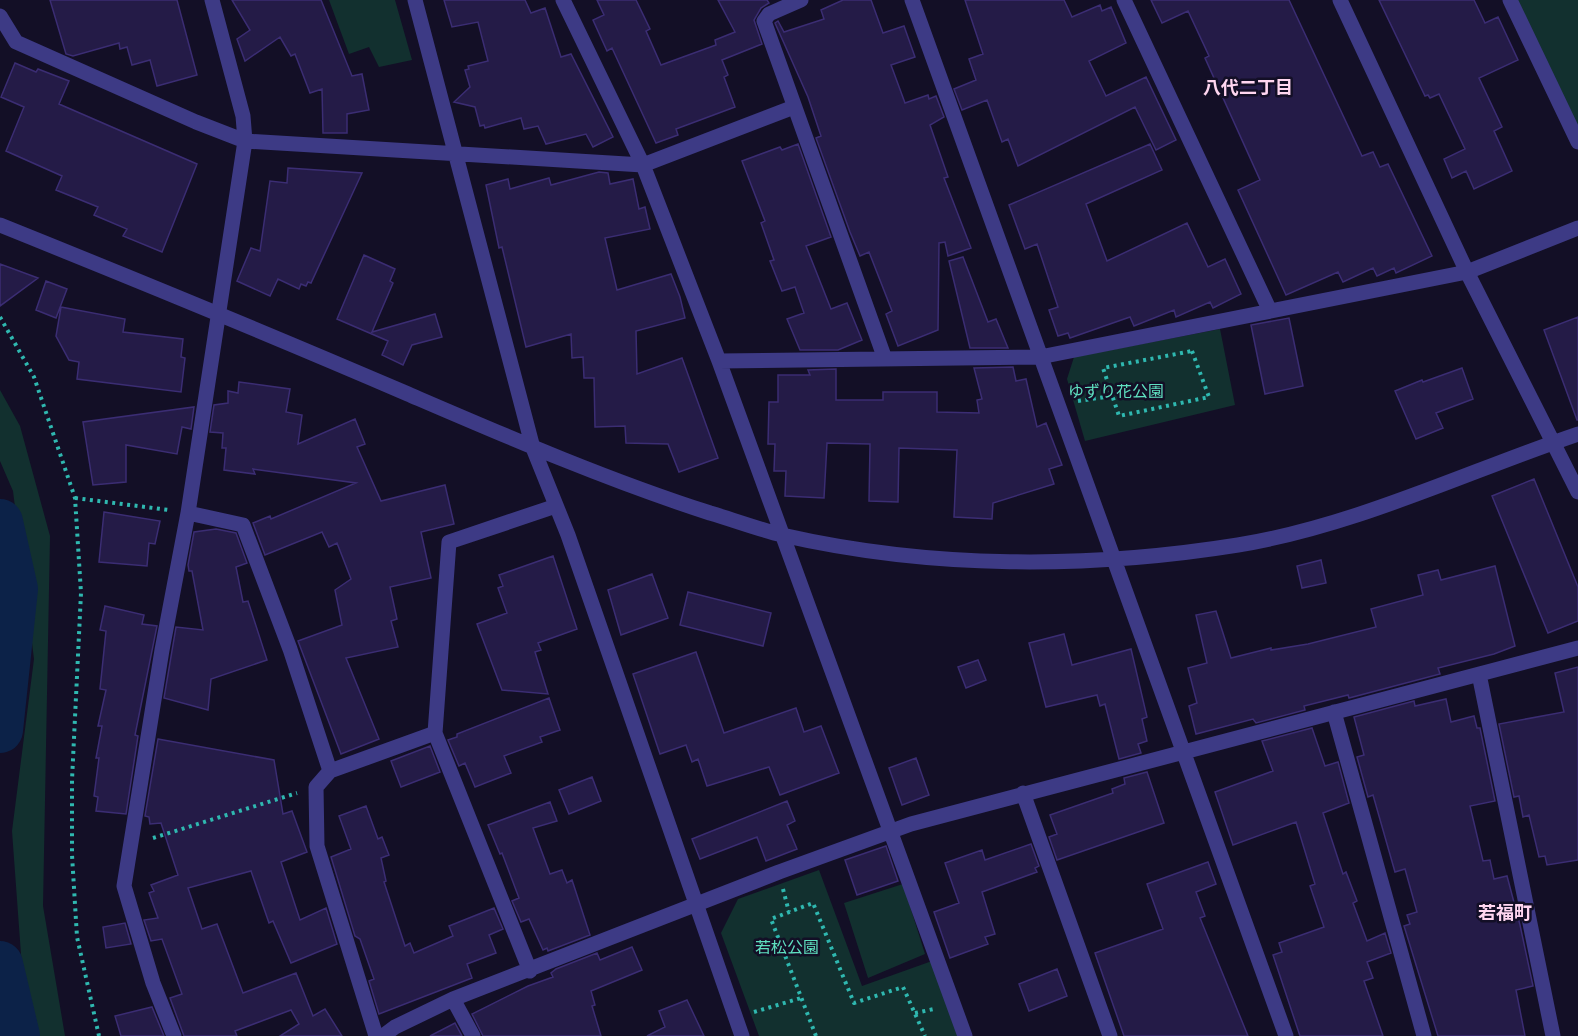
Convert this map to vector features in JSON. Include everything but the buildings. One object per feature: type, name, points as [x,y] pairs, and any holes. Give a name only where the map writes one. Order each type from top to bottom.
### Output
[{"type":"street","points":[[174,1036],[153,982],[124,886],[129,845],[188,513],[245,141],[243,116],[212,0]]},
{"type":"street","points":[[415,0],[458,156],[490,294],[533,448],[556,506],[742,1036]]},
{"type":"street","points":[[563,0],[643,165],[719,361],[965,1036]]},
{"type":"street","points":[[801,0],[769,14],[764,21],[885,359]]},
{"type":"street","points":[[912,0],[1056,405],[1286,1036]]},
{"type":"street","points":[[1124,0],[1270,311]]},
{"type":"street","points":[[1340,0],[1467,272],[1578,492]]},
{"type":"street","points":[[1510,0],[1578,142]]},
{"type":"street","points":[[0,16],[16,42],[196,122],[245,141],[458,156],[643,165],[794,107]]},
{"type":"street","points":[[0,225],[219,312],[533,448],[652,495],[781,534],[875,551],[1028,563],[1112,559],[1242,544],[1305,530],[1372,509],[1578,434]]},
{"type":"street","points":[[719,361],[1040,357],[1467,272],[1578,228]]},
{"type":"street","points":[[530,971],[435,733],[448,542],[556,506]]},
{"type":"street","points":[[188,513],[243,525],[290,649],[330,771]]},
{"type":"street","points":[[383,1036],[395,1027],[453,999],[530,971],[696,904],[892,832],[1023,793],[1578,648]]},
{"type":"street","points":[[1479,674],[1553,1036]]},
{"type":"street","points":[[1334,712],[1424,1036]]},
{"type":"street","points":[[376,1036],[317,846],[316,787],[330,771],[435,733]]},
{"type":"street","points":[[1023,793],[1110,1036]]},
{"type":"street","points":[[453,999],[473,1036]]},
{"type":"path","points":[[0,317],[34,377],[75,498],[81,593],[72,780],[72,855],[77,937],[99,1036]]},
{"type":"path","points":[[1192,351],[1209,397],[1119,416],[1112,396],[1103,368],[1192,351]]},
{"type":"path","points":[[1056,405],[1112,396]]},
{"type":"path","points":[[75,498],[188,513]]},
{"type":"path","points":[[129,845],[316,787]]},
{"type":"path","points":[[816,1036],[771,919],[813,903],[854,1003],[903,987],[925,1036]]},
{"type":"path","points":[[736,1017],[801,998]]},
{"type":"green space","points":[[329,0],[395,0],[412,60],[379,67],[369,47],[349,54]]},
{"type":"green space","points":[[1517,0],[1578,0],[1578,130]]},
{"type":"green space","name":"ゆずり花公園","points":[[1220,329],[1235,405],[1085,441],[1067,379],[1074,357]]},
{"type":"green space","points":[[0,390],[20,426],[50,536],[43,906],[65,1036],[27,1036],[12,831],[34,659],[13,491],[0,461]]},
{"type":"green space","name":"若松公園","points":[[819,870],[862,986],[932,961],[960,1036],[759,1036],[721,933],[738,899]]},
{"type":"green space","points":[[903,884],[925,954],[868,978],[844,903]]},
{"type":"waterway","points":[[0,522],[15,589],[0,730]]},
{"type":"waterway","points":[[0,964],[17,1036]]},
{"type":"district","name":"八代二丁目","points":[[1248,88]]},
{"type":"district","name":"若福町","points":[[1505,913]]}]
